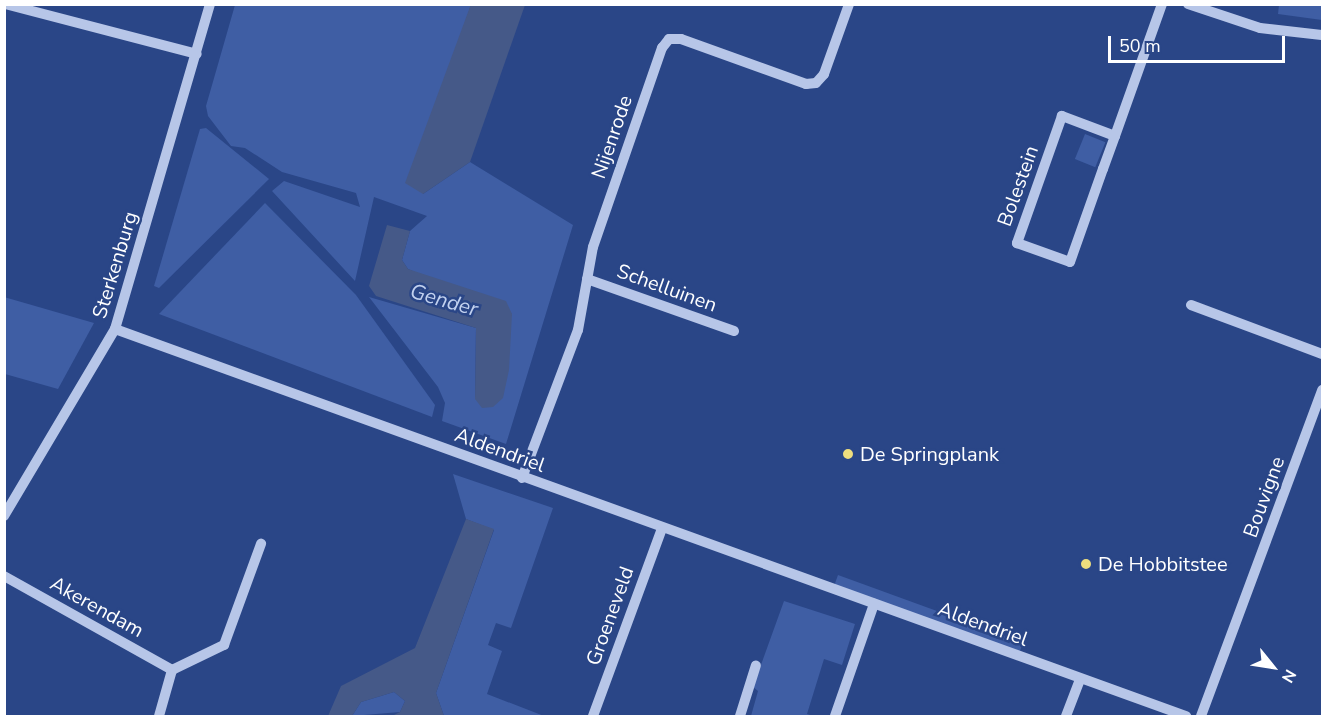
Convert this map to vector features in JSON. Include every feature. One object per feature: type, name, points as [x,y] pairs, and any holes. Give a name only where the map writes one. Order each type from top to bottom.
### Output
[{"type":"street","points":[[5,4],[197,54]]},
{"type":"street","name":"Sterkenburg","points":[[4,516],[115,329],[210,4]]},
{"type":"street","name":"Nijenrode","points":[[522,478],[578,330],[593,247],[662,48],[669,39],[681,39],[806,84],[816,83],[824,74],[849,4]]},
{"type":"street","name":"Bolestein","points":[[1115,135],[1062,117],[1017,243],[1070,262],[1162,4]]},
{"type":"street","points":[[1188,4],[1260,27],[1323,35]]},
{"type":"street","name":"Schelluinen","points":[[587,279],[734,331]]},
{"type":"street","points":[[1191,305],[1323,354]]},
{"type":"street","name":"Aldendriel","points":[[115,329],[1186,717]]},
{"type":"street","name":"Bouvigne","points":[[1201,717],[1323,390]]},
{"type":"street","name":"Groeneveld","points":[[593,717],[662,528]]},
{"type":"street","points":[[159,717],[172,670],[224,645],[261,544]]},
{"type":"street","name":"Akerendam","points":[[4,576],[172,670]]},
{"type":"street","points":[[835,717],[874,604]]},
{"type":"street","points":[[740,717],[756,665]]},
{"type":"street","points":[[1066,717],[1080,679]]},
{"type":"shaded area","points":[[235,5],[471,5],[449,69],[423,194],[470,162],[573,225],[506,444],[442,421],[445,403],[438,387],[369,297],[476,328],[475,399],[512,314],[408,269],[402,260],[410,231],[427,216],[374,197],[355,281],[272,191],[284,181],[360,207],[356,193],[282,172],[245,148],[231,146],[208,116],[206,106]]},
{"type":"shaded area","points":[[1279,5],[1322,5],[1322,20],[1278,14]]},
{"type":"shaded area","points":[[206,128],[269,179],[159,288],[154,286],[200,129]]},
{"type":"shaded area","points":[[1085,134],[1105,142],[1095,167],[1075,159]]},
{"type":"shaded area","points":[[265,203],[356,295],[435,405],[432,417],[159,314]]},
{"type":"shaded area","points":[[4,297],[94,323],[58,389],[5,374]]},
{"type":"shaded area","points":[[453,474],[553,508],[511,628],[496,623],[488,645],[502,651],[487,694],[544,716],[444,716],[436,693],[494,530],[466,519]]},
{"type":"shaded area","points":[[838,575],[1023,642],[1020,652],[835,584]]},
{"type":"shaded area","points":[[784,601],[855,624],[842,665],[824,659],[807,714],[813,716],[751,716],[758,691],[753,687]]},
{"type":"shaded area","points":[[394,692],[405,701],[400,712],[352,716],[361,702]]},
{"type":"water","points":[[471,4],[525,5],[470,162],[423,194],[405,183]]},
{"type":"water","name":"Gender","points":[[387,225],[410,231],[402,260],[408,269],[506,301],[512,314],[509,370],[503,398],[493,407],[482,408],[475,399],[476,328],[376,296],[369,286]]},
{"type":"water","points":[[466,519],[494,529],[436,693],[444,716],[392,716],[400,712],[405,701],[394,692],[361,702],[352,716],[328,716],[341,686],[415,648]]},
{"type":"place","name":"De Springplank","points":[[848,454]]},
{"type":"place","name":"De Hobbitstee","points":[[1086,564]]}]
